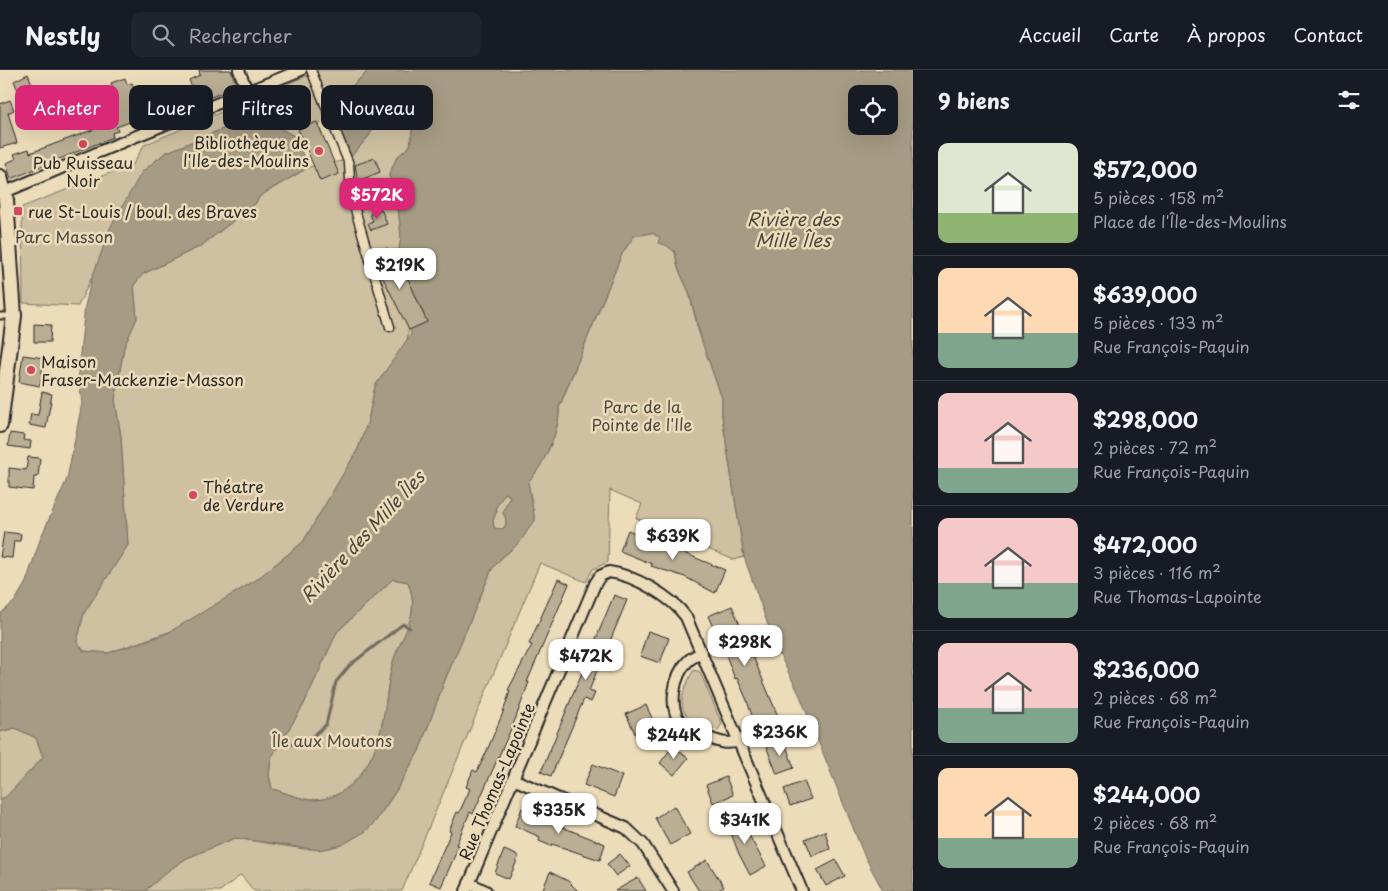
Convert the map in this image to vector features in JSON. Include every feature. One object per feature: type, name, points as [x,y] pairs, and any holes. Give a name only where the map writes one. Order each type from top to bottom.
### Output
[{"type":"main road","points":[[0,177],[5,192],[7,316],[0,425]]},
{"type":"street","points":[[239,70],[245,85]]},
{"type":"street","points":[[266,85],[301,70]]},
{"type":"street","points":[[311,70],[349,164],[351,196],[390,327]]},
{"type":"street","points":[[5,192],[134,137],[223,103]]},
{"type":"street","name":"Rue Thomas-Lapointe","points":[[467,887],[595,584],[603,574],[613,572],[652,588],[672,601],[686,617],[702,653]]},
{"type":"street","points":[[738,741],[725,743],[693,731],[682,725],[674,712],[672,697],[689,659],[702,653],[802,891]]},
{"type":"street","points":[[513,779],[626,828],[643,844],[673,891]]},
{"type":"street","points":[[467,887],[486,891]]},
{"type":"green space","name":"Parc Masson","points":[[320,70],[369,70],[353,85],[321,85],[321,123],[311,128],[311,85],[285,85]]},
{"type":"green space","name":"Parc Masson","points":[[223,111],[223,129],[165,153],[142,172],[78,306],[23,303],[22,207],[133,164],[144,145],[179,130],[213,130],[213,116]]},
{"type":"green space","name":"Parc Masson","points":[[283,130],[307,130],[294,136]]},
{"type":"green space","points":[[372,130],[412,130],[410,146],[397,157],[389,175],[398,206],[401,236],[396,274],[409,324],[407,342],[375,386],[368,421],[358,449],[303,542],[256,580],[177,629],[108,653],[84,651],[77,642],[84,613],[128,545],[121,437],[115,400],[124,347],[137,318],[134,285],[143,274],[201,246],[255,204],[260,196],[309,167],[348,160]]},
{"type":"green space","name":"Parc de la Pointe de l'Ile","points":[[651,233],[660,237],[675,252],[678,268],[689,292],[698,330],[722,398],[722,416],[744,557],[734,560],[636,518],[642,504],[610,490],[608,562],[593,569],[586,582],[540,563],[402,891],[254,891],[241,875],[220,891],[145,891],[169,870],[187,858],[235,838],[304,849],[330,848],[366,831],[375,822],[396,791],[419,751],[445,680],[492,569],[517,544],[535,521],[528,482],[550,447],[557,426],[559,408],[622,254],[634,236]]},
{"type":"green space","points":[[505,492],[510,496],[503,513],[506,524],[501,530],[494,528],[493,520],[497,511],[496,507]]},
{"type":"green space","name":"Île aux Moutons","points":[[393,579],[408,582],[413,606],[408,626],[392,665],[378,741],[367,765],[351,785],[329,798],[305,799],[272,789],[269,775],[271,758],[303,706],[337,632]]},
{"type":"green space","points":[[694,670],[700,672],[722,724],[718,730],[702,726],[689,718],[682,705],[685,688]]},
{"type":"green space","points":[[15,728],[36,738],[43,757],[6,797],[0,799],[0,732]]},
{"type":"water","name":"Rivière des Mille Îles","points":[[369,70],[913,70],[913,891],[883,891],[864,855],[800,696],[775,645],[744,557],[722,416],[722,398],[703,345],[689,292],[678,268],[675,252],[666,245],[658,243],[660,237],[652,233],[634,236],[622,254],[559,407],[557,425],[550,447],[528,482],[535,521],[517,544],[492,569],[445,680],[419,751],[396,791],[375,822],[366,831],[342,845],[319,850],[235,838],[187,858],[169,870],[145,891],[0,891],[0,799],[6,797],[43,757],[36,738],[15,728],[0,732],[0,614],[15,601],[26,582],[41,537],[67,479],[82,403],[78,373],[85,306],[91,281],[111,226],[142,172],[165,153],[223,129],[283,130],[294,136],[309,167],[260,196],[255,204],[201,246],[143,274],[134,285],[137,318],[124,347],[115,400],[121,437],[128,545],[84,613],[77,642],[84,651],[108,653],[166,634],[256,580],[303,542],[358,449],[368,421],[375,386],[411,334],[396,274],[401,236],[398,206],[389,175],[397,157],[410,146],[412,130],[433,130],[433,85],[354,85]],"holes":[[[505,493],[510,496],[503,513],[506,525],[503,529],[494,528],[493,520],[497,511],[496,507]],[[393,579],[408,582],[413,606],[408,626],[392,665],[378,741],[367,765],[351,785],[329,798],[305,799],[272,789],[269,775],[271,758],[303,706],[337,632]]]},
{"type":"water","name":"Rivière des Mille Îles","points":[[335,130],[372,130],[369,136],[348,160]]},
{"type":"building","points":[[199,70],[231,70],[236,85],[223,85],[223,92],[213,96],[213,85],[191,85],[189,80],[200,75]]},
{"type":"building","points":[[28,74],[32,84],[16,85],[14,81]]},
{"type":"building","points":[[125,78],[127,84],[132,83],[133,85],[129,85],[129,122],[119,126],[119,85],[112,85],[111,83]]},
{"type":"building","points":[[10,100],[14,110],[8,113],[17,143],[0,148],[0,104]]},
{"type":"building","name":"Bibliothèque de l'Ile-des-Moulins","points":[[317,122],[339,174],[320,181],[298,130],[311,130],[311,124]]},
{"type":"building","points":[[92,130],[118,131],[112,133],[113,137],[11,179],[6,163],[16,159],[14,154],[29,149],[30,153]]},
{"type":"building","points":[[375,158],[380,172],[358,181],[355,165]]},
{"type":"building","points":[[381,209],[387,224],[371,230],[368,223],[373,221],[370,214]]},
{"type":"building","points":[[388,248],[400,275],[405,272],[427,322],[409,330],[378,268],[374,254]]},
{"type":"building","points":[[34,324],[51,325],[50,342],[34,342]]},
{"type":"building","name":"Maison Fraser-Mackenzie-Masson","points":[[23,355],[44,358],[40,386],[19,382]]},
{"type":"building","points":[[42,392],[52,394],[46,428],[29,425],[31,414],[38,415]]},
{"type":"building","points":[[10,433],[24,435],[23,440],[31,441],[30,449],[8,446]]},
{"type":"building","points":[[28,457],[40,458],[38,477],[34,477],[33,490],[9,487],[9,468],[26,470]]},
{"type":"building","points":[[628,530],[725,570],[715,593],[685,577],[651,566],[652,564],[620,551]]},
{"type":"building","points":[[4,532],[21,534],[20,541],[14,541],[12,558],[0,557]]},
{"type":"building","points":[[558,579],[569,584],[527,682],[529,682],[515,720],[473,814],[470,812],[456,845],[459,846],[441,887],[429,882],[451,832],[449,831],[457,812],[459,813],[470,789],[466,787],[473,770],[477,772],[485,755],[502,715],[510,691],[508,690],[532,645],[529,644]]},
{"type":"building","points":[[614,595],[627,600],[608,646],[612,647],[609,655],[604,653],[589,691],[595,693],[591,702],[584,699],[551,776],[541,772]]},
{"type":"building","points":[[732,606],[780,721],[757,730],[746,698],[737,678],[735,679],[715,626],[713,627],[708,616]]},
{"type":"building","points":[[648,631],[669,638],[660,663],[640,656]]},
{"type":"building","points":[[646,705],[657,729],[637,738],[626,714]]},
{"type":"building","points":[[784,740],[794,768],[777,774],[766,746]]},
{"type":"building","points":[[673,746],[688,758],[674,775],[660,763]]},
{"type":"building","points":[[593,764],[622,776],[614,797],[584,785]]},
{"type":"building","points":[[726,777],[733,795],[713,803],[706,785]]},
{"type":"building","points":[[804,781],[811,799],[790,806],[784,789]]},
{"type":"building","points":[[674,806],[690,834],[670,845],[655,818]]},
{"type":"building","points":[[522,808],[536,813],[534,816],[605,844],[600,860],[552,844],[551,846],[539,841],[540,837],[515,826]]},
{"type":"building","points":[[743,814],[750,837],[766,866],[750,875],[739,854],[726,820]]},
{"type":"building","points":[[825,831],[830,849],[812,856],[805,839]]},
{"type":"building","points":[[504,850],[519,856],[509,879],[495,873]]},
{"type":"building","points":[[620,854],[630,866],[616,876],[607,864]]},
{"type":"building","points":[[707,860],[724,887],[717,891],[699,891],[687,872]]},
{"type":"building","points":[[836,860],[845,876],[826,886],[817,870]]},
{"type":"building","points":[[550,872],[568,881],[578,891],[542,891]]},
{"type":"building","points":[[638,878],[646,891],[615,891],[627,884]]},
{"type":"waterway","points":[[277,746],[305,743],[326,725],[336,682],[350,665],[403,624],[410,628]]},
{"type":"place","name":"Pub Ruisseau Noir","points":[[83,144]]},
{"type":"place","name":"Bibliothèque de l'Ile-des-Moulins","points":[[319,151]]},
{"type":"place","name":"rue St-Louis / boul. des Braves","points":[[18,211]]},
{"type":"place","name":"Maison Fraser-Mackenzie-Masson","points":[[31,370]]},
{"type":"place","name":"Théatre de Verdure","points":[[193,495]]}]
